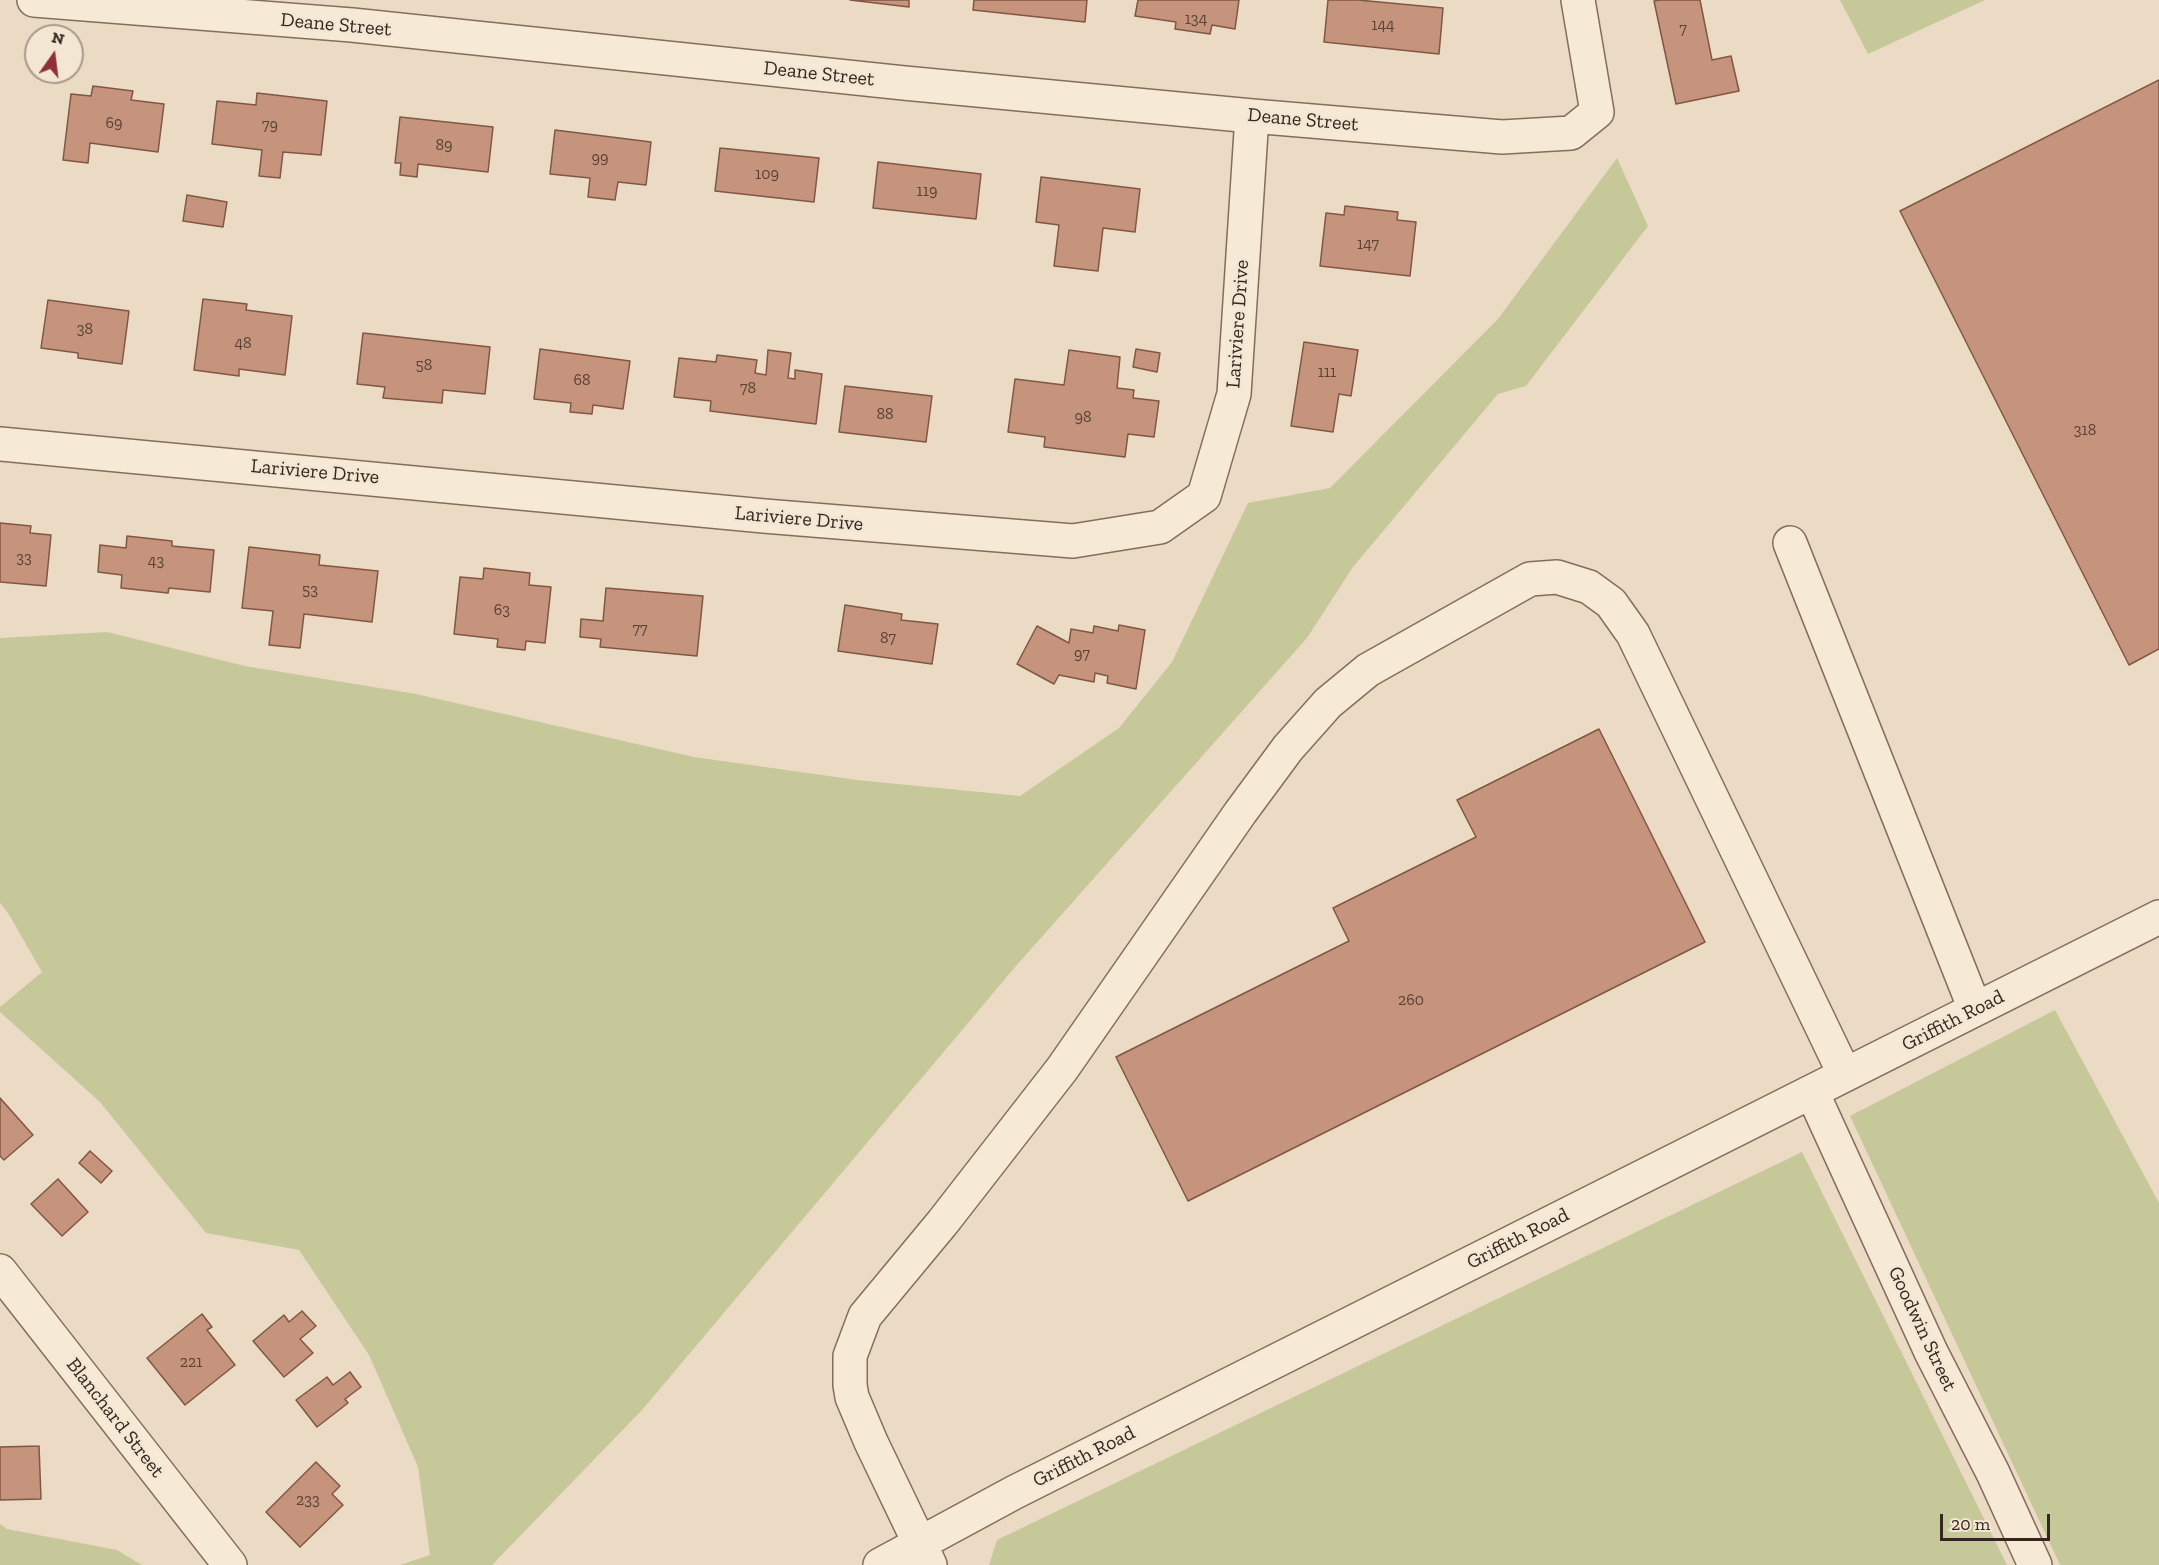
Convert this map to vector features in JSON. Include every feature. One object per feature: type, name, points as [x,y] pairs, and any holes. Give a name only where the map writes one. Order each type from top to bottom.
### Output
[{"type":"street","name":"Deane Street","points":[[34,0],[352,25],[1252,116],[1502,137],[1571,133],[1597,112],[1578,0]]},
{"type":"street","name":"Lariviere Drive","points":[[0,444],[752,515],[1073,542],[1160,527],[1204,496],[1234,394],[1252,116]]},
{"type":"street","points":[[1790,543],[1976,1010]]},
{"type":"street","points":[[925,1554],[852,1397],[850,1356],[865,1316],[943,1222],[1062,1069],[1240,813],[1288,748],[1322,710],[1368,670],[1530,579],[1557,577],[1589,587],[1611,603],[1633,634],[1845,1075]]},
{"type":"street","name":"Griffith Road","points":[[880,1565],[925,1554],[1026,1486],[2159,917]]},
{"type":"street","name":"Goodwin Street","points":[[1812,1092],[1931,1352],[1993,1473],[2035,1565]]},
{"type":"street","name":"Blanchard Street","points":[[0,1271],[230,1565]]},
{"type":"green space","points":[[1840,0],[1985,0],[1868,54]]},
{"type":"green space","points":[[1617,158],[1648,226],[1526,386],[1498,394],[1353,567],[1307,638],[1016,966],[642,1410],[492,1565],[400,1565],[430,1555],[418,1467],[369,1355],[299,1250],[206,1233],[100,1102],[0,1012],[0,1007],[42,972],[0,903],[0,638],[107,632],[245,666],[416,694],[694,757],[857,780],[1020,796],[1119,728],[1172,662],[1248,503],[1330,488],[1498,319]]},
{"type":"green space","points":[[2055,1010],[2159,1203],[2159,1565],[2060,1565],[1850,1116]]},
{"type":"green space","points":[[1802,1152],[2007,1565],[989,1565],[997,1540]]},
{"type":"green space","points":[[0,1524],[7,1529],[117,1550],[142,1565],[0,1565]]},
{"type":"building","points":[[850,0],[909,0],[909,7]]},
{"type":"building","points":[[974,0],[1087,0],[1085,22],[973,10]]},
{"type":"building","points":[[1138,0],[1239,0],[1235,29],[1212,25],[1210,34],[1175,29],[1176,22],[1135,16]]},
{"type":"building","points":[[1328,0],[1358,0],[1443,8],[1439,54],[1324,42]]},
{"type":"building","points":[[1700,0],[1712,60],[1731,56],[1739,91],[1676,104],[1654,1]]},
{"type":"building","points":[[2159,80],[2159,649],[2129,665],[1900,211]]},
{"type":"building","points":[[93,86],[133,91],[131,100],[164,104],[158,152],[90,143],[88,163],[63,160],[71,94],[91,96]]},
{"type":"building","points":[[257,93],[327,101],[321,155],[283,152],[280,178],[259,176],[262,150],[212,144],[217,101],[256,105]]},
{"type":"building","points":[[400,117],[493,127],[488,172],[418,164],[417,177],[400,175],[401,163],[395,163]]},
{"type":"building","points":[[555,130],[651,142],[646,185],[618,182],[615,200],[588,197],[590,178],[550,174]]},
{"type":"building","points":[[720,148],[819,158],[814,202],[715,191]]},
{"type":"building","points":[[878,162],[981,174],[976,219],[873,208]]},
{"type":"building","points":[[1041,177],[1140,189],[1135,232],[1103,228],[1098,271],[1054,266],[1059,225],[1036,222]]},
{"type":"building","points":[[187,195],[227,202],[223,227],[183,221]]},
{"type":"building","points":[[1345,206],[1398,212],[1397,220],[1416,222],[1410,276],[1320,266],[1326,213],[1344,215]]},
{"type":"building","points":[[203,299],[247,304],[246,310],[292,316],[285,375],[239,369],[239,376],[194,370]]},
{"type":"building","points":[[48,300],[129,311],[122,364],[78,358],[78,353],[41,348]]},
{"type":"building","points":[[363,333],[490,347],[485,394],[443,390],[442,403],[383,398],[385,387],[357,384]]},
{"type":"building","points":[[1304,342],[1358,350],[1351,396],[1339,394],[1333,432],[1291,426]]},
{"type":"building","points":[[540,349],[630,361],[623,409],[593,405],[592,414],[570,412],[571,403],[534,399]]},
{"type":"building","points":[[1136,349],[1160,353],[1157,372],[1133,367]]},
{"type":"building","points":[[768,350],[791,353],[788,378],[795,379],[795,370],[822,374],[816,424],[710,411],[711,401],[674,397],[679,358],[716,362],[717,355],[757,360],[755,373],[766,375]]},
{"type":"building","points":[[1069,350],[1120,357],[1117,388],[1134,390],[1133,398],[1159,401],[1154,437],[1128,434],[1125,457],[1044,447],[1045,437],[1008,432],[1015,379],[1064,385]]},
{"type":"building","points":[[845,386],[932,396],[926,442],[839,432]]},
{"type":"building","points":[[0,523],[31,526],[30,533],[51,535],[46,586],[0,582]]},
{"type":"building","points":[[127,536],[172,541],[172,546],[214,550],[210,592],[169,588],[168,593],[121,588],[122,575],[98,572],[100,545],[126,548]]},
{"type":"building","points":[[249,547],[320,555],[319,565],[378,571],[372,622],[304,614],[300,648],[269,645],[273,611],[242,608]]},
{"type":"building","points":[[484,568],[530,573],[529,585],[551,587],[545,643],[526,641],[525,650],[497,647],[498,639],[454,634],[460,577],[483,579]]},
{"type":"building","points":[[606,588],[703,596],[697,656],[600,647],[601,639],[580,637],[581,619],[603,621]]},
{"type":"building","points":[[845,605],[902,614],[901,620],[938,624],[932,664],[838,651]]},
{"type":"building","points":[[1119,625],[1145,630],[1136,689],[1107,683],[1108,676],[1095,673],[1094,682],[1059,675],[1054,684],[1017,664],[1037,626],[1069,643],[1071,629],[1093,633],[1094,626],[1118,631]]},
{"type":"building","points":[[1599,729],[1705,942],[1188,1201],[1116,1057],[1349,941],[1333,908],[1476,837],[1457,800]]},
{"type":"building","points":[[0,1098],[33,1135],[4,1160],[0,1156]]},
{"type":"building","points":[[90,1151],[112,1171],[101,1183],[79,1163]]},
{"type":"building","points":[[58,1179],[88,1212],[62,1236],[31,1204]]},
{"type":"building","points":[[302,1311],[316,1326],[300,1339],[313,1353],[284,1377],[253,1341],[284,1315],[289,1322]]},
{"type":"building","points":[[202,1314],[212,1327],[207,1330],[235,1365],[185,1405],[147,1358]]},
{"type":"building","points":[[350,1372],[361,1387],[345,1399],[348,1403],[317,1427],[296,1400],[327,1377],[333,1385]]},
{"type":"building","points":[[39,1446],[41,1499],[0,1500],[0,1447]]},
{"type":"building","points":[[316,1462],[340,1486],[332,1494],[343,1505],[300,1547],[266,1512]]}]
